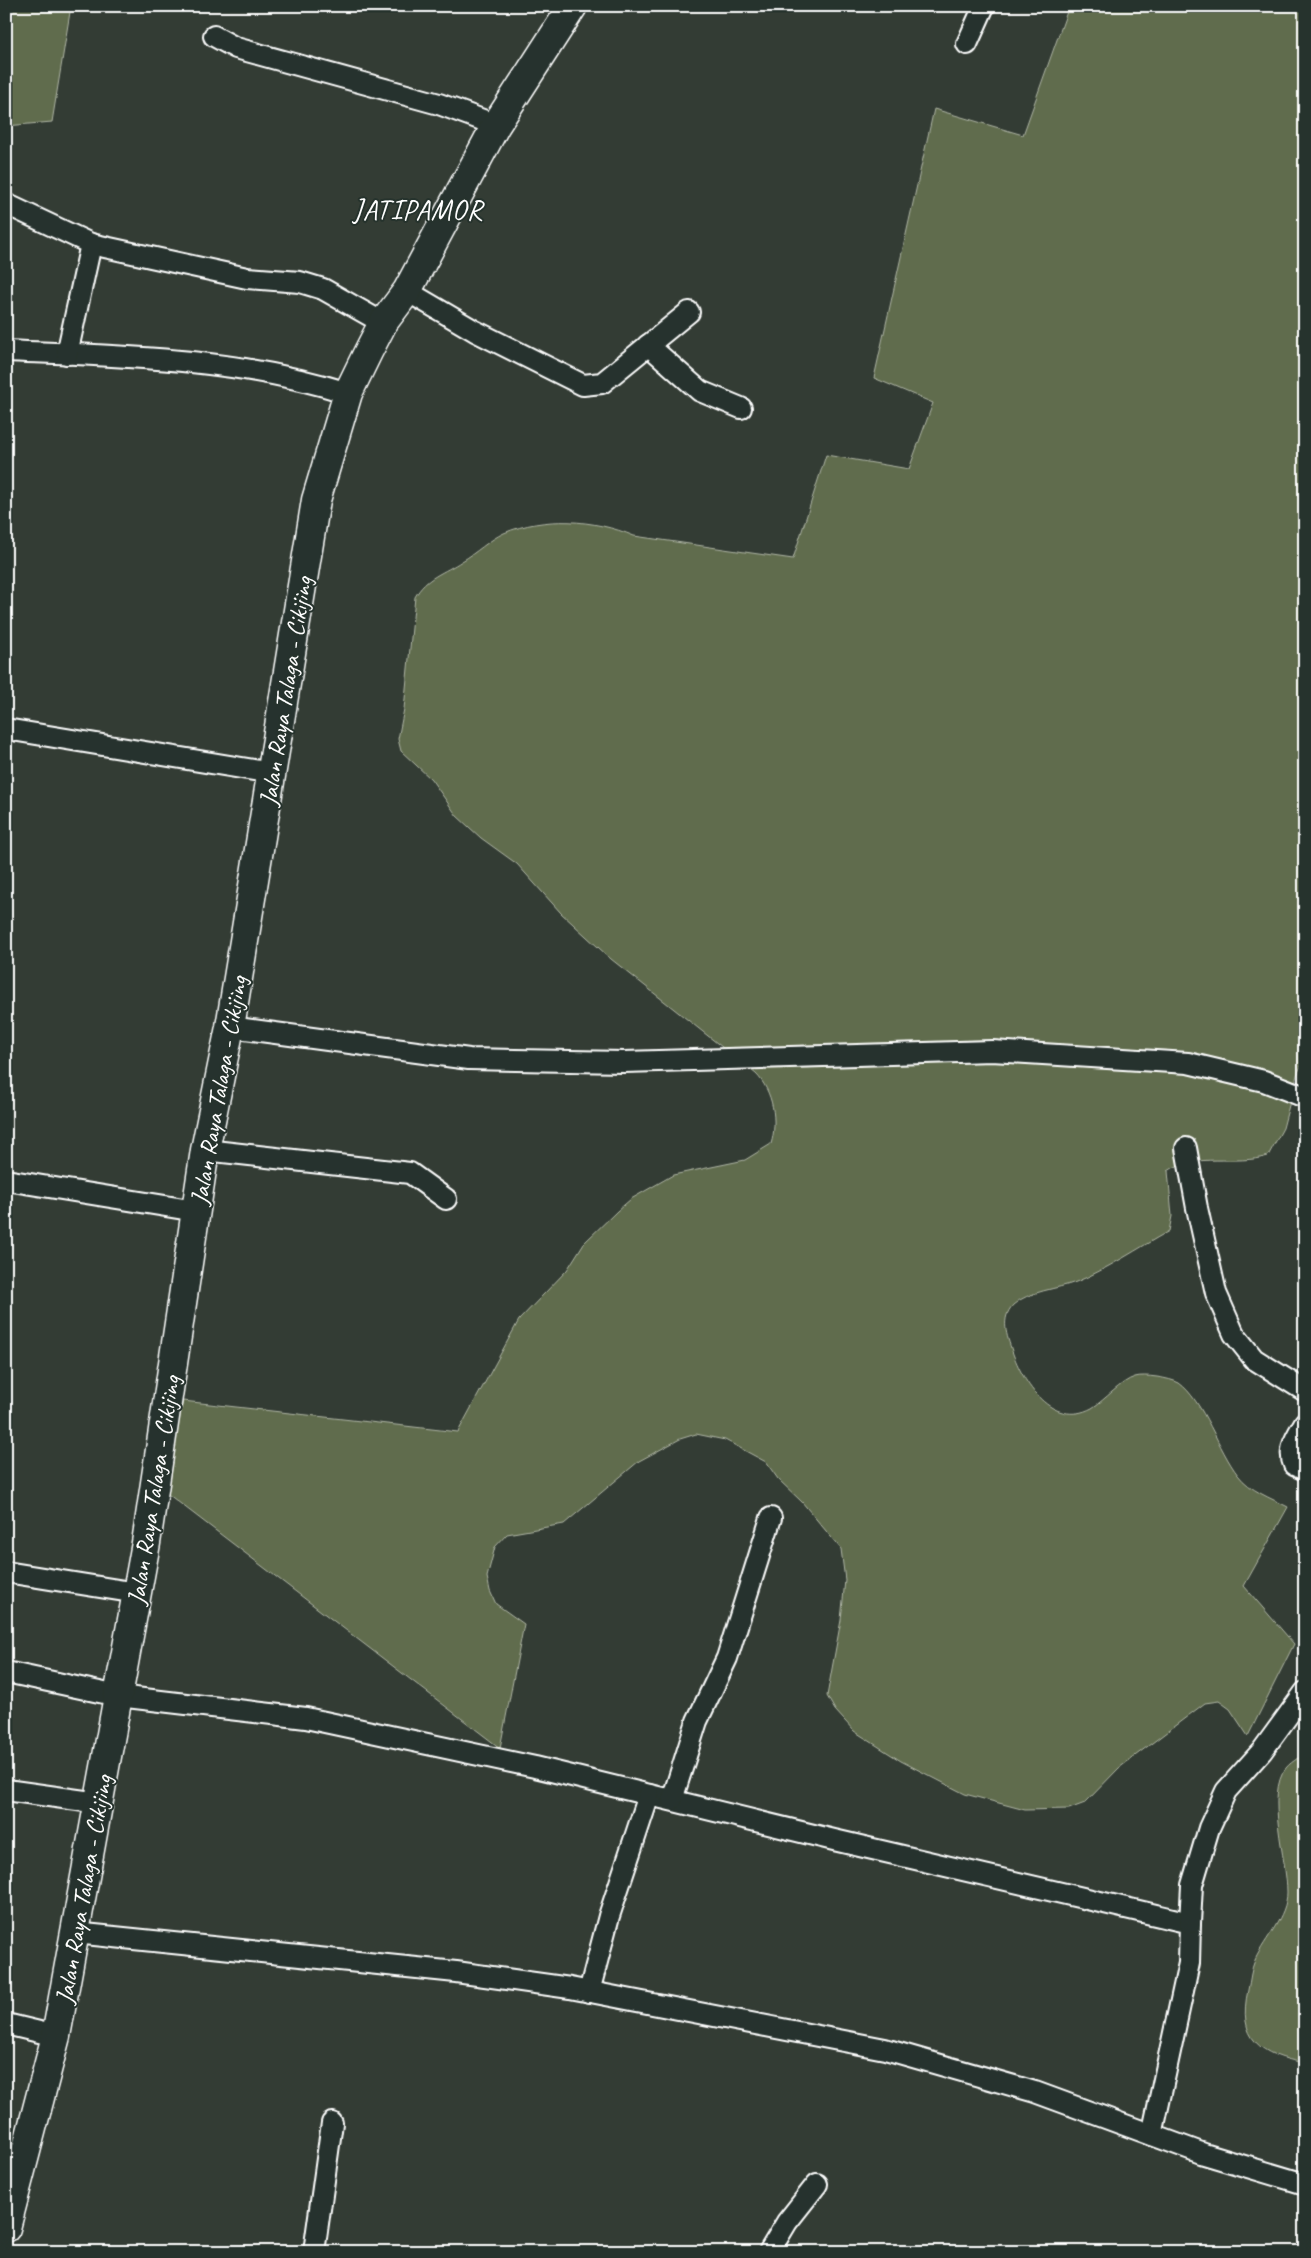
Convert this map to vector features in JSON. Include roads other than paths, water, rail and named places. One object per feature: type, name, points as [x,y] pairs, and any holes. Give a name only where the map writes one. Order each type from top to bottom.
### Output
[{"type":"main road","name":"Jalan Raya Talaga - Cikijing","points":[[6,2228],[56,2036],[99,1803],[136,1593],[205,1150],[230,1026],[316,500],[348,393],[383,323],[407,291],[496,125],[572,6]]},
{"type":"street","points":[[966,44],[984,6]]},
{"type":"street","points":[[214,36],[236,48],[439,104],[496,125]]},
{"type":"street","points":[[6,204],[91,244],[247,278],[300,282],[323,290],[383,323]]},
{"type":"street","points":[[67,354],[91,244]]},
{"type":"street","points":[[407,291],[475,331],[583,385],[602,383],[689,312]]},
{"type":"street","points":[[648,345],[700,391],[740,408]]},
{"type":"street","points":[[6,351],[166,360],[303,379],[348,393]]},
{"type":"street","points":[[6,729],[272,773]]},
{"type":"street","points":[[230,1026],[469,1058],[624,1062],[992,1051],[1188,1063],[1264,1082],[1305,1097]]},
{"type":"street","points":[[1186,1148],[1216,1293],[1234,1334],[1254,1359],[1305,1391]]},
{"type":"street","points":[[205,1150],[331,1166],[389,1169],[410,1173],[446,1199]]},
{"type":"street","points":[[6,1180],[196,1211]]},
{"type":"street","points":[[1305,1422],[1291,1448],[1290,1457],[1294,1465],[1305,1470]]},
{"type":"street","points":[[672,1800],[697,1721],[727,1658],[772,1518]]},
{"type":"street","points":[[6,1572],[136,1593]]},
{"type":"street","points":[[6,1672],[118,1696],[306,1718],[535,1766],[1190,1923]]},
{"type":"street","points":[[1152,2135],[1189,1963],[1192,1886],[1209,1828],[1226,1791],[1262,1751],[1305,1692]]},
{"type":"street","points":[[6,1790],[99,1803]]},
{"type":"street","points":[[589,1992],[609,1916],[649,1794]]},
{"type":"street","points":[[75,1933],[456,1972],[589,1992],[885,2049],[1035,2092],[1204,2154],[1305,2184]]},
{"type":"street","points":[[6,2024],[56,2036]]},
{"type":"street","points":[[314,2252],[332,2123]]},
{"type":"street","points":[[769,2252],[787,2222],[817,2184]]},
{"type":"district","name":"JATIPAMOR","points":[[418,209]]}]
